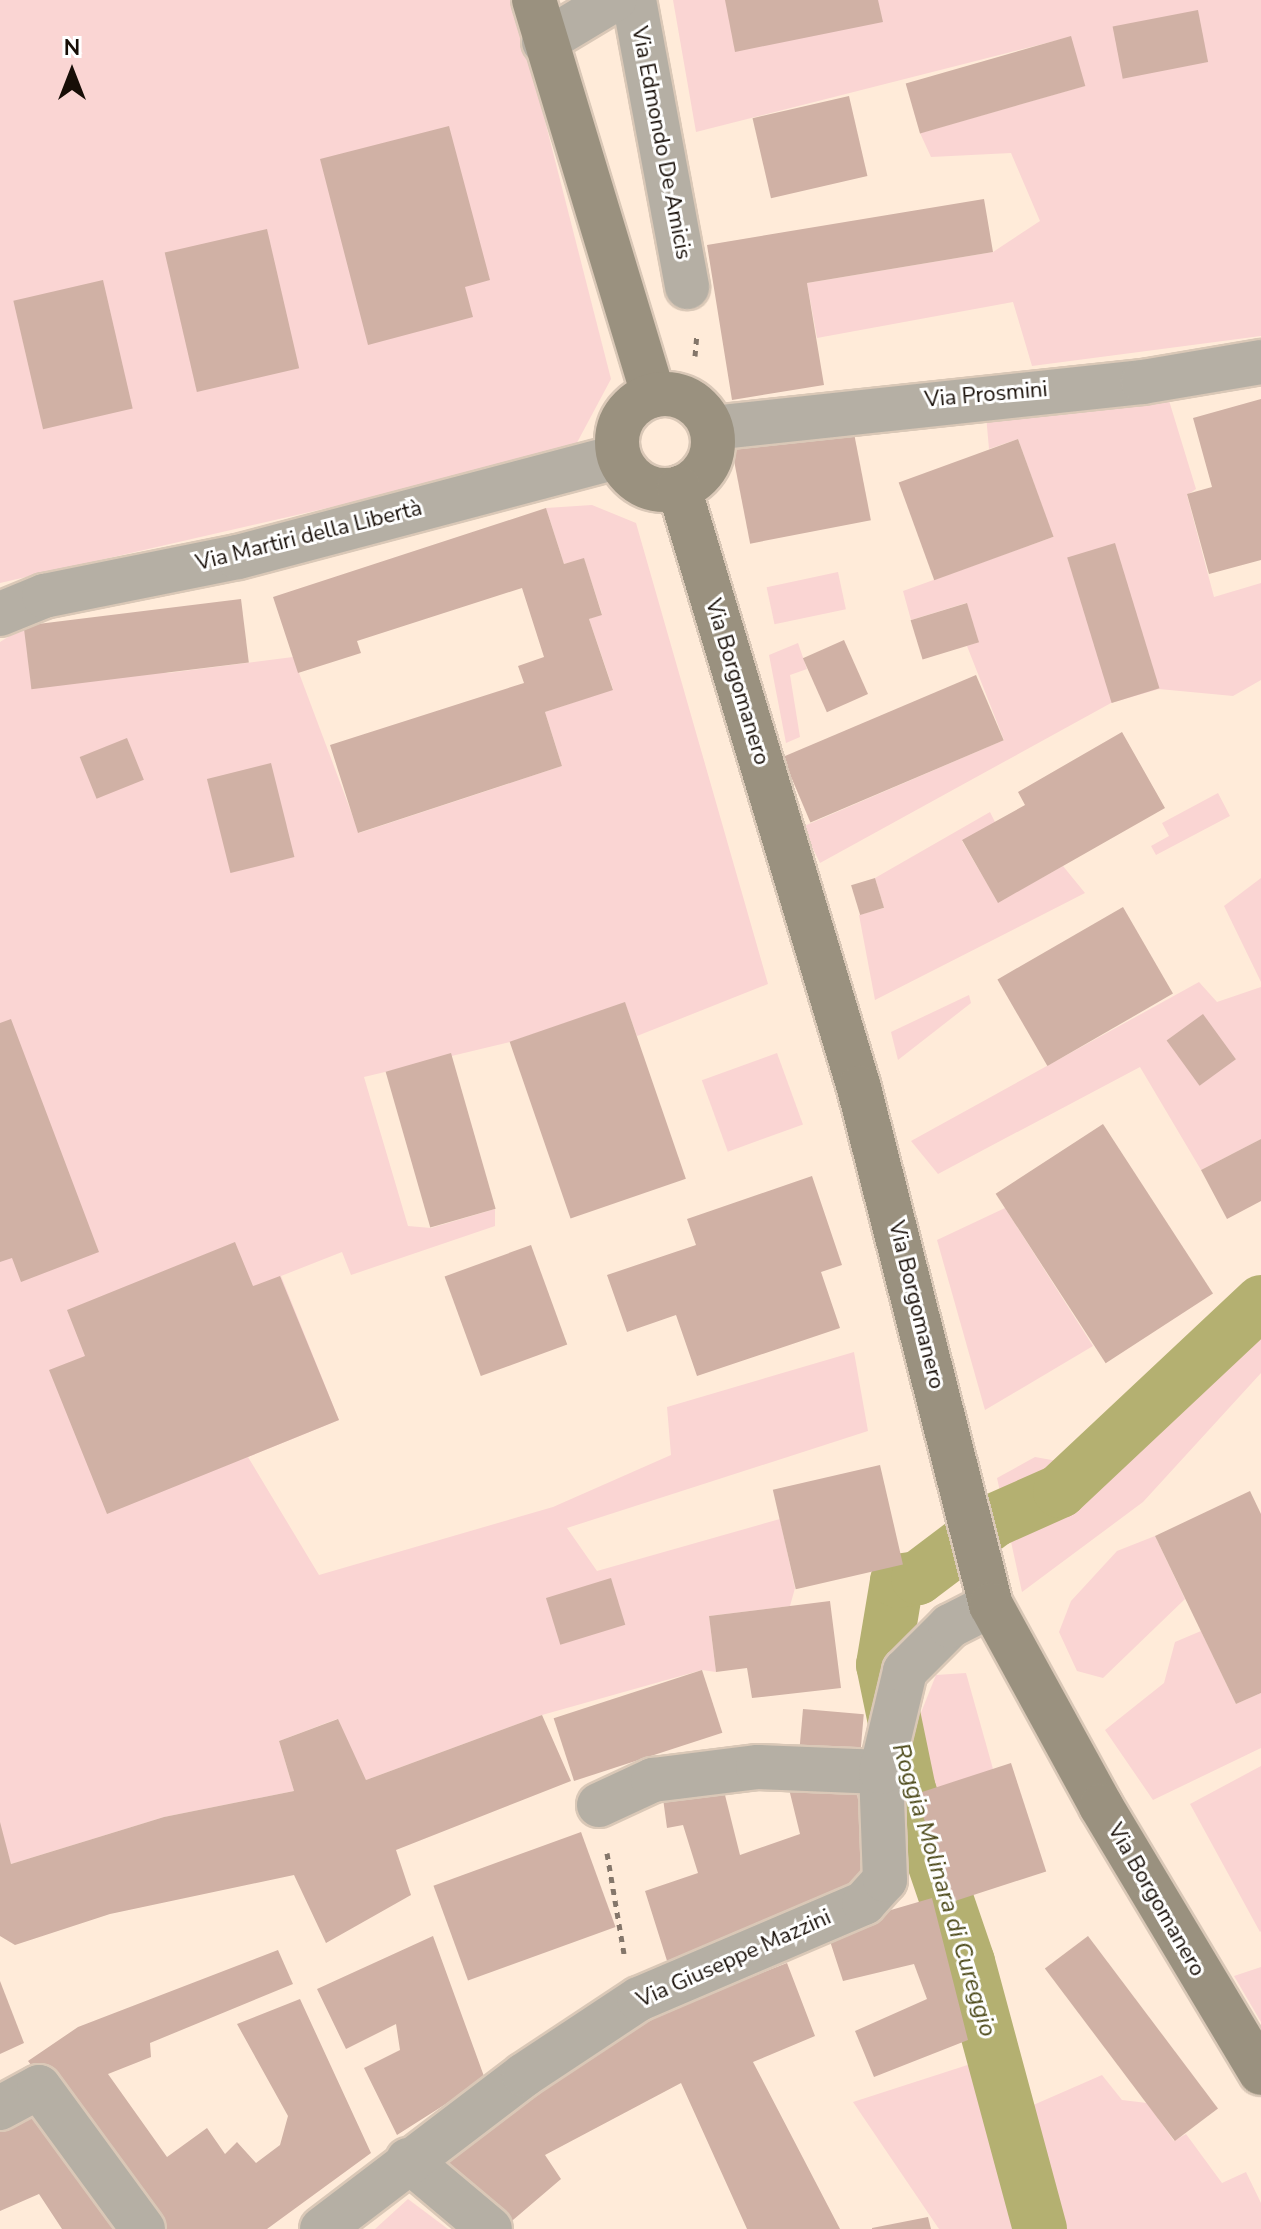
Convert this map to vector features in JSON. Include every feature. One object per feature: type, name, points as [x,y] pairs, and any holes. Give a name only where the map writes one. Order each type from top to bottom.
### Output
[{"type":"main road","points":[[534,0],[544,42],[653,395]]},
{"type":"main road","points":[[653,395],[685,397],[712,428],[711,458],[679,488],[636,480],[619,456],[627,411],[653,395]]},
{"type":"main road","name":"Via Borgomanero","points":[[679,488],[859,1088],[979,1565],[1261,2073]]},
{"type":"street","name":"Via Edmondo De Amicis","points":[[544,42],[614,0]]},
{"type":"street","name":"Via Edmondo De Amicis","points":[[634,0],[687,287]]},
{"type":"street","name":"Via Prosmini","points":[[712,428],[1143,382],[1261,362]]},
{"type":"street","name":"Via Martiri della Libertà","points":[[0,614],[44,596],[238,557],[619,456]]},
{"type":"street","name":"Via Giuseppe Mazzini","points":[[322,2229],[408,2160],[639,1999],[864,1903],[885,1880],[884,1758],[905,1671],[950,1626],[979,1565]]},
{"type":"street","points":[[599,1805],[653,1780],[758,1767],[884,1758]]},
{"type":"street","points":[[0,2108],[39,2087],[143,2229]]},
{"type":"street","points":[[408,2160],[490,2229]]},
{"type":"path","points":[[599,1805],[627,1968],[639,1999]]},
{"type":"shaded area","points":[[0,0],[514,0],[611,379],[572,452],[0,583]]},
{"type":"shaded area","points":[[673,0],[1261,0],[1261,336],[1032,366],[1013,302],[817,338],[807,283],[993,252],[1040,221],[1011,153],[931,157],[920,133],[1084,86],[1070,37],[696,132]]},
{"type":"shaded area","points":[[1167,394],[1196,489],[1187,495],[1214,597],[1261,583],[1261,680],[1233,696],[1159,689],[1111,703],[820,863],[802,827],[1004,740],[967,646],[978,642],[966,603],[911,620],[903,591],[1053,537],[1018,439],[989,449],[986,415]]},
{"type":"shaded area","points":[[592,505],[636,523],[768,984],[637,1036],[625,1003],[510,1042],[364,1077],[408,1226],[431,1228],[495,1209],[495,1226],[351,1275],[342,1252],[281,1276],[339,1420],[248,1457],[319,1575],[553,1507],[671,1455],[667,1407],[854,1352],[868,1431],[567,1528],[597,1571],[780,1519],[795,1588],[790,1606],[709,1616],[716,1672],[702,1670],[542,1715],[366,1780],[337,1719],[279,1741],[294,1791],[164,1817],[11,1864],[0,1828],[0,642],[24,627],[168,673],[293,657],[359,833],[562,766],[545,712],[613,689],[589,619],[602,614],[584,559],[564,564],[546,508]]},
{"type":"shaded area","points":[[838,572],[846,609],[774,624],[767,587]]},
{"type":"shaded area","points":[[798,643],[807,669],[790,675],[800,737],[786,743],[769,655]]},
{"type":"shaded area","points":[[1218,793],[1230,816],[1156,855],[1151,846],[1169,836],[1162,823]]},
{"type":"shaded area","points":[[990,812],[995,822],[962,841],[998,902],[1063,866],[1085,893],[875,1000],[859,915],[884,908],[875,878]]},
{"type":"shaded area","points":[[1261,878],[1261,982],[1224,906]]},
{"type":"shaded area","points":[[1199,982],[1217,1002],[1261,987],[1261,1139],[1201,1170],[1140,1067],[938,1174],[911,1141]]},
{"type":"shaded area","points":[[969,995],[971,1003],[898,1060],[891,1032]]},
{"type":"shaded area","points":[[777,1053],[803,1124],[728,1152],[702,1080]]},
{"type":"shaded area","points":[[1005,1208],[1093,1346],[985,1410],[937,1240]]},
{"type":"shaded area","points":[[1261,1321],[1261,1373],[1143,1502],[1022,1592],[997,1478],[1035,1457],[1074,1464],[1149,1420]]},
{"type":"shaded area","points":[[1155,1536],[1185,1599],[1103,1678],[1077,1671],[1059,1632],[1071,1601],[1117,1551]]},
{"type":"shaded area","points":[[1201,1631],[1236,1704],[1261,1693],[1261,1748],[1153,1800],[1105,1730],[1164,1683],[1175,1642]]},
{"type":"shaded area","points":[[966,1673],[993,1769],[935,1853],[908,1861],[893,1783],[936,1675]]},
{"type":"shaded area","points":[[1261,1766],[1261,1931],[1260,1932],[1190,1804]]},
{"type":"shaded area","points":[[1261,1967],[1261,2022],[1234,1976]]},
{"type":"shaded area","points":[[1007,2013],[1031,2106],[1102,2075],[1122,2100],[1147,2103],[1174,2141],[1186,2134],[1222,2183],[1246,2172],[1261,2203],[1261,2229],[939,2229],[853,2102],[983,2060],[976,2027]]},
{"type":"shaded area","points":[[408,2199],[448,2229],[375,2229]]},
{"type":"building","points":[[725,0],[878,0],[883,22],[735,52]]},
{"type":"building","points":[[1198,10],[1208,62],[1123,79],[1113,27]]},
{"type":"building","points":[[1071,36],[1085,86],[920,133],[906,83]]},
{"type":"building","points":[[849,96],[867,176],[771,198],[753,118]]},
{"type":"building","points":[[449,126],[490,280],[465,287],[473,317],[368,345],[320,159]]},
{"type":"building","points":[[984,199],[993,252],[807,283],[824,385],[732,400],[707,245]]},
{"type":"building","points":[[267,229],[299,368],[197,392],[165,253]]},
{"type":"building","points":[[103,280],[133,409],[43,429],[13,301]]},
{"type":"building","points":[[1261,399],[1261,560],[1209,574],[1187,494],[1212,487],[1193,418]]},
{"type":"building","points":[[852,423],[871,520],[750,544],[731,446]]},
{"type":"building","points":[[1018,439],[1054,537],[934,580],[899,482]]},
{"type":"building","points":[[546,508],[564,564],[584,558],[602,615],[589,619],[613,690],[545,712],[562,766],[358,833],[330,745],[524,683],[518,666],[544,657],[522,588],[357,641],[361,653],[298,673],[273,597]]},
{"type":"building","points":[[1115,543],[1159,688],[1112,703],[1067,558]]},
{"type":"building","points":[[241,599],[249,663],[31,689],[24,626]]},
{"type":"building","points":[[967,603],[979,642],[923,659],[911,620]]},
{"type":"building","points":[[844,640],[868,694],[827,712],[803,658]]},
{"type":"building","points":[[976,675],[1004,740],[810,822],[783,757]]},
{"type":"building","points":[[1122,732],[1165,808],[998,903],[962,840],[1025,805],[1018,792]]},
{"type":"building","points":[[127,738],[144,780],[97,799],[80,757]]},
{"type":"building","points":[[271,763],[294,857],[230,873],[207,779]]},
{"type":"building","points":[[875,878],[884,908],[860,915],[851,885]]},
{"type":"building","points":[[1123,907],[1173,994],[1047,1066],[997,980]]},
{"type":"building","points":[[625,1002],[686,1179],[571,1219],[510,1042]]},
{"type":"building","points":[[1203,1014],[1236,1059],[1200,1086],[1167,1040]]},
{"type":"building","points":[[11,1019],[99,1252],[21,1282],[12,1258],[0,1262],[0,1023]]},
{"type":"building","points":[[451,1053],[496,1209],[430,1227],[386,1072]]},
{"type":"building","points":[[1103,1124],[1213,1293],[1106,1363],[996,1194]]},
{"type":"building","points":[[1261,1139],[1261,1201],[1227,1219],[1201,1170]]},
{"type":"building","points":[[812,1176],[842,1265],[821,1272],[840,1328],[697,1376],[676,1315],[627,1332],[607,1275],[696,1245],[687,1219]]},
{"type":"building","points":[[235,1242],[253,1286],[280,1276],[339,1420],[107,1514],[49,1370],[85,1356],[67,1310]]},
{"type":"building","points":[[531,1245],[567,1345],[481,1376],[445,1276]]},
{"type":"building","points":[[880,1465],[903,1564],[796,1589],[773,1490]]},
{"type":"building","points":[[1250,1491],[1261,1514],[1261,1693],[1236,1704],[1155,1536]]},
{"type":"building","points":[[611,1578],[625,1625],[560,1645],[546,1598]]},
{"type":"building","points":[[830,1601],[841,1688],[752,1698],[747,1668],[716,1672],[709,1616]]},
{"type":"building","points":[[702,1670],[722,1733],[574,1781],[554,1718]]},
{"type":"building","points":[[803,1709],[864,1714],[860,1755],[799,1750]]},
{"type":"building","points":[[542,1715],[571,1781],[396,1850],[411,1895],[326,1943],[294,1875],[110,1914],[15,1945],[0,1936],[0,1822],[11,1864],[164,1817],[294,1791],[279,1741],[338,1719],[366,1780]]},
{"type":"building","points":[[1011,1763],[1046,1871],[951,1902],[916,1794]]},
{"type":"building","points":[[855,1774],[868,1885],[668,1964],[645,1891],[698,1873],[683,1825],[667,1828],[662,1791],[723,1787],[740,1855],[800,1834],[789,1789]]},
{"type":"building","points":[[581,1832],[616,1927],[468,1981],[433,1886]]},
{"type":"building","points":[[932,1898],[968,2040],[874,2077],[855,2031],[927,1999],[914,1964],[843,1981],[826,1929]]},
{"type":"building","points":[[433,1936],[485,2079],[397,2135],[364,2068],[400,2050],[396,2024],[346,2049],[317,1989]]},
{"type":"building","points":[[1088,1936],[1218,2109],[1175,2141],[1045,1968]]},
{"type":"building","points":[[278,1950],[293,1984],[150,2043],[151,2057],[108,2074],[167,2157],[207,2128],[225,2154],[237,2142],[256,2163],[280,2145],[288,2116],[237,2024],[300,1999],[371,2153],[267,2229],[159,2229],[28,2061],[78,2027]]},
{"type":"building","points":[[787,1963],[815,2036],[753,2062],[840,2229],[747,2229],[681,2083],[545,2155],[561,2179],[506,2226],[435,2160],[650,2017]]},
{"type":"building","points":[[0,1981],[24,2043],[0,2054]]},
{"type":"building","points":[[42,2101],[131,2229],[62,2229],[39,2194],[0,2211],[0,2119]]},
{"type":"building","points":[[928,2217],[931,2229],[872,2229],[872,2228]]},
{"type":"waterway","name":"Roggia Molinara di Cureggio","points":[[1040,2229],[968,1962],[909,1790],[883,1665],[897,1581],[918,1578],[995,1520],[1060,1491],[1261,1302]]}]
